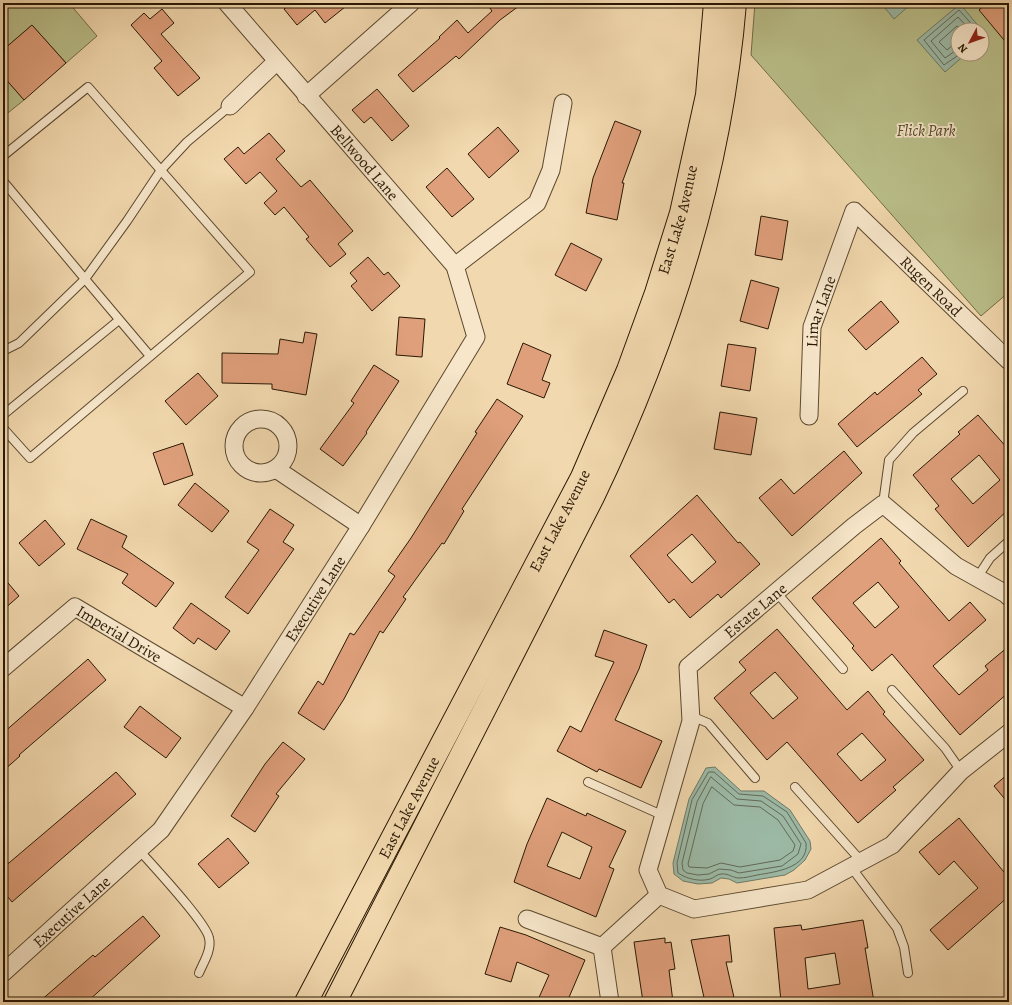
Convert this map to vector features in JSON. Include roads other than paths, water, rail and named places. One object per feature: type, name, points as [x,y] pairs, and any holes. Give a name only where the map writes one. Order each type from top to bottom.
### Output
[{"type":"main road","name":"East Lake Avenue","points":[[306,1002],[582,477],[628,370],[656,292],[681,213],[707,95],[715,3]]},
{"type":"main road","name":"East Lake Avenue","points":[[335,1002],[593,497],[638,396],[679,280],[716,140],[726,86],[735,3]]},
{"type":"street","name":"Bellwood Lane","points":[[226,3],[455,266],[476,337]]},
{"type":"street","points":[[306,96],[411,3]]},
{"type":"street","points":[[230,106],[276,62]]},
{"type":"street","points":[[455,266],[537,203],[551,170],[563,103]]},
{"type":"street","name":"Rugen Road","points":[[854,211],[1009,361]]},
{"type":"street","name":"Limar Lane","points":[[810,416],[812,326],[854,211]]},
{"type":"street","name":"Executive Lane","points":[[3,973],[161,830],[245,708],[361,526],[476,337]]},
{"type":"street","points":[[276,468],[361,526]]},
{"type":"street","points":[[883,504],[956,566],[1009,597]]},
{"type":"street","name":"Estate Lane","points":[[659,895],[648,870],[691,721],[688,667],[854,526],[883,504]]},
{"type":"street","name":"Imperial Drive","points":[[3,668],[75,607],[245,708]]},
{"type":"street","points":[[602,947],[659,895],[694,909],[808,890],[892,845],[961,771],[1009,733]]},
{"type":"street","points":[[527,919],[602,947]]},
{"type":"street","points":[[602,947],[610,1002]]},
{"type":"lane","points":[[3,156],[88,86],[250,272],[30,458],[3,428]]},
{"type":"lane","points":[[3,351],[19,343],[85,279],[127,221],[161,170],[187,142],[230,106]]},
{"type":"lane","points":[[3,181],[150,356]]},
{"type":"lane","points":[[3,415],[119,320]]},
{"type":"lane","points":[[883,504],[889,460],[912,433],[963,391]]},
{"type":"lane","points":[[977,578],[990,558],[1009,541]]},
{"type":"lane","points":[[776,592],[843,669]]},
{"type":"lane","points":[[892,690],[945,748],[961,771]]},
{"type":"lane","points":[[691,716],[708,723],[755,778]]},
{"type":"lane","points":[[588,782],[664,816]]},
{"type":"lane","points":[[795,787],[857,864],[897,928],[904,947],[908,973]]},
{"type":"lane","points":[[139,850],[197,918],[210,938],[208,952],[199,973]]},
{"type":"water","points":[[881,3],[910,3],[911,4],[894,19]]},
{"type":"water","points":[[960,4],[975,22],[950,22],[950,62],[957,62],[945,72],[917,40]]},
{"type":"water","points":[[715,767],[741,791],[764,791],[790,810],[810,841],[811,849],[805,860],[794,870],[785,875],[737,883],[729,879],[721,878],[712,883],[698,884],[683,881],[674,874],[673,863],[689,799],[706,768]]},
{"type":"park label","name":"Flick Park","points":[[926,130]]}]
